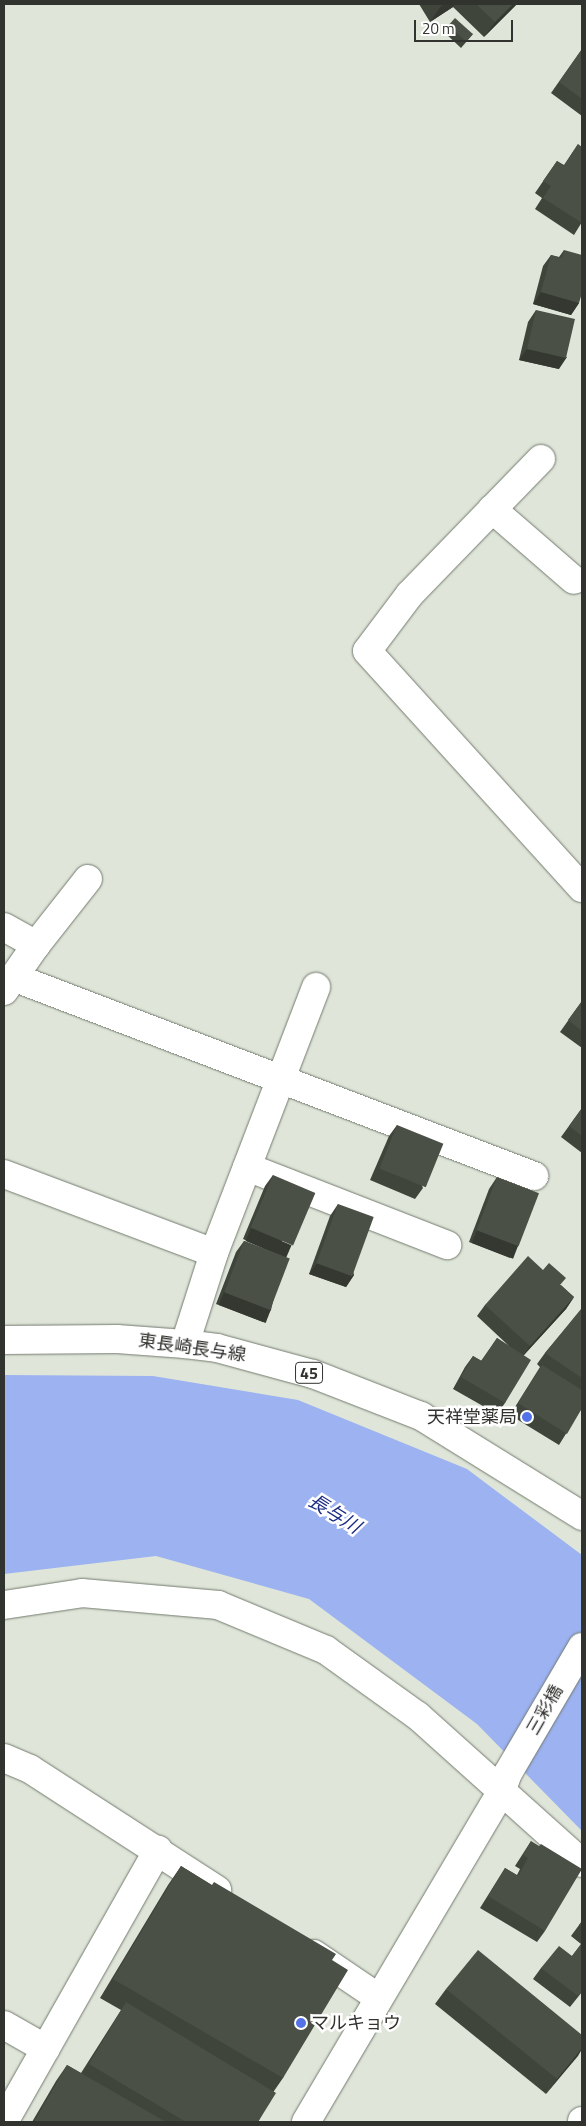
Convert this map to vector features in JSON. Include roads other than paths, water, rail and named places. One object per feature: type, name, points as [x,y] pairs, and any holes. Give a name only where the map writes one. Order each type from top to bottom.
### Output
[{"type":"street","points":[[541,459],[410,594],[367,651],[582,888]]},
{"type":"street","points":[[492,510],[574,580]]},
{"type":"street","points":[[88,879],[8,984],[280,1079],[534,1176]]},
{"type":"street","points":[[4,926],[36,945]]},
{"type":"street","points":[[185,1344],[214,1253],[316,986]]},
{"type":"street","points":[[247,1167],[447,1245]]},
{"type":"street","points":[[4,1174],[214,1253]]},
{"type":"street","name":"東長崎長与線","points":[[4,1340],[117,1339],[185,1344],[226,1350],[304,1372],[421,1416],[582,1516]]},
{"type":"street","points":[[4,1605],[82,1593],[218,1605],[326,1650],[505,1781],[582,1863]]},
{"type":"street","name":"三彩橋","points":[[306,2122],[582,1647]]},
{"type":"street","points":[[4,1758],[30,1769],[158,1850],[240,1905]]},
{"type":"street","points":[[4,2122],[158,1850]]},
{"type":"street","points":[[289,1938],[379,1998]]},
{"type":"street","points":[[4,2025],[46,2049]]},
{"type":"water","name":"長与川","points":[[4,1375],[153,1376],[298,1400],[467,1469],[582,1555],[582,1831],[477,1724],[309,1599],[156,1556],[4,1574]]},
{"type":"place","name":"天祥堂薬局","points":[[527,1417]]},
{"type":"place","name":"マルキョウ","points":[[301,2023]]}]
